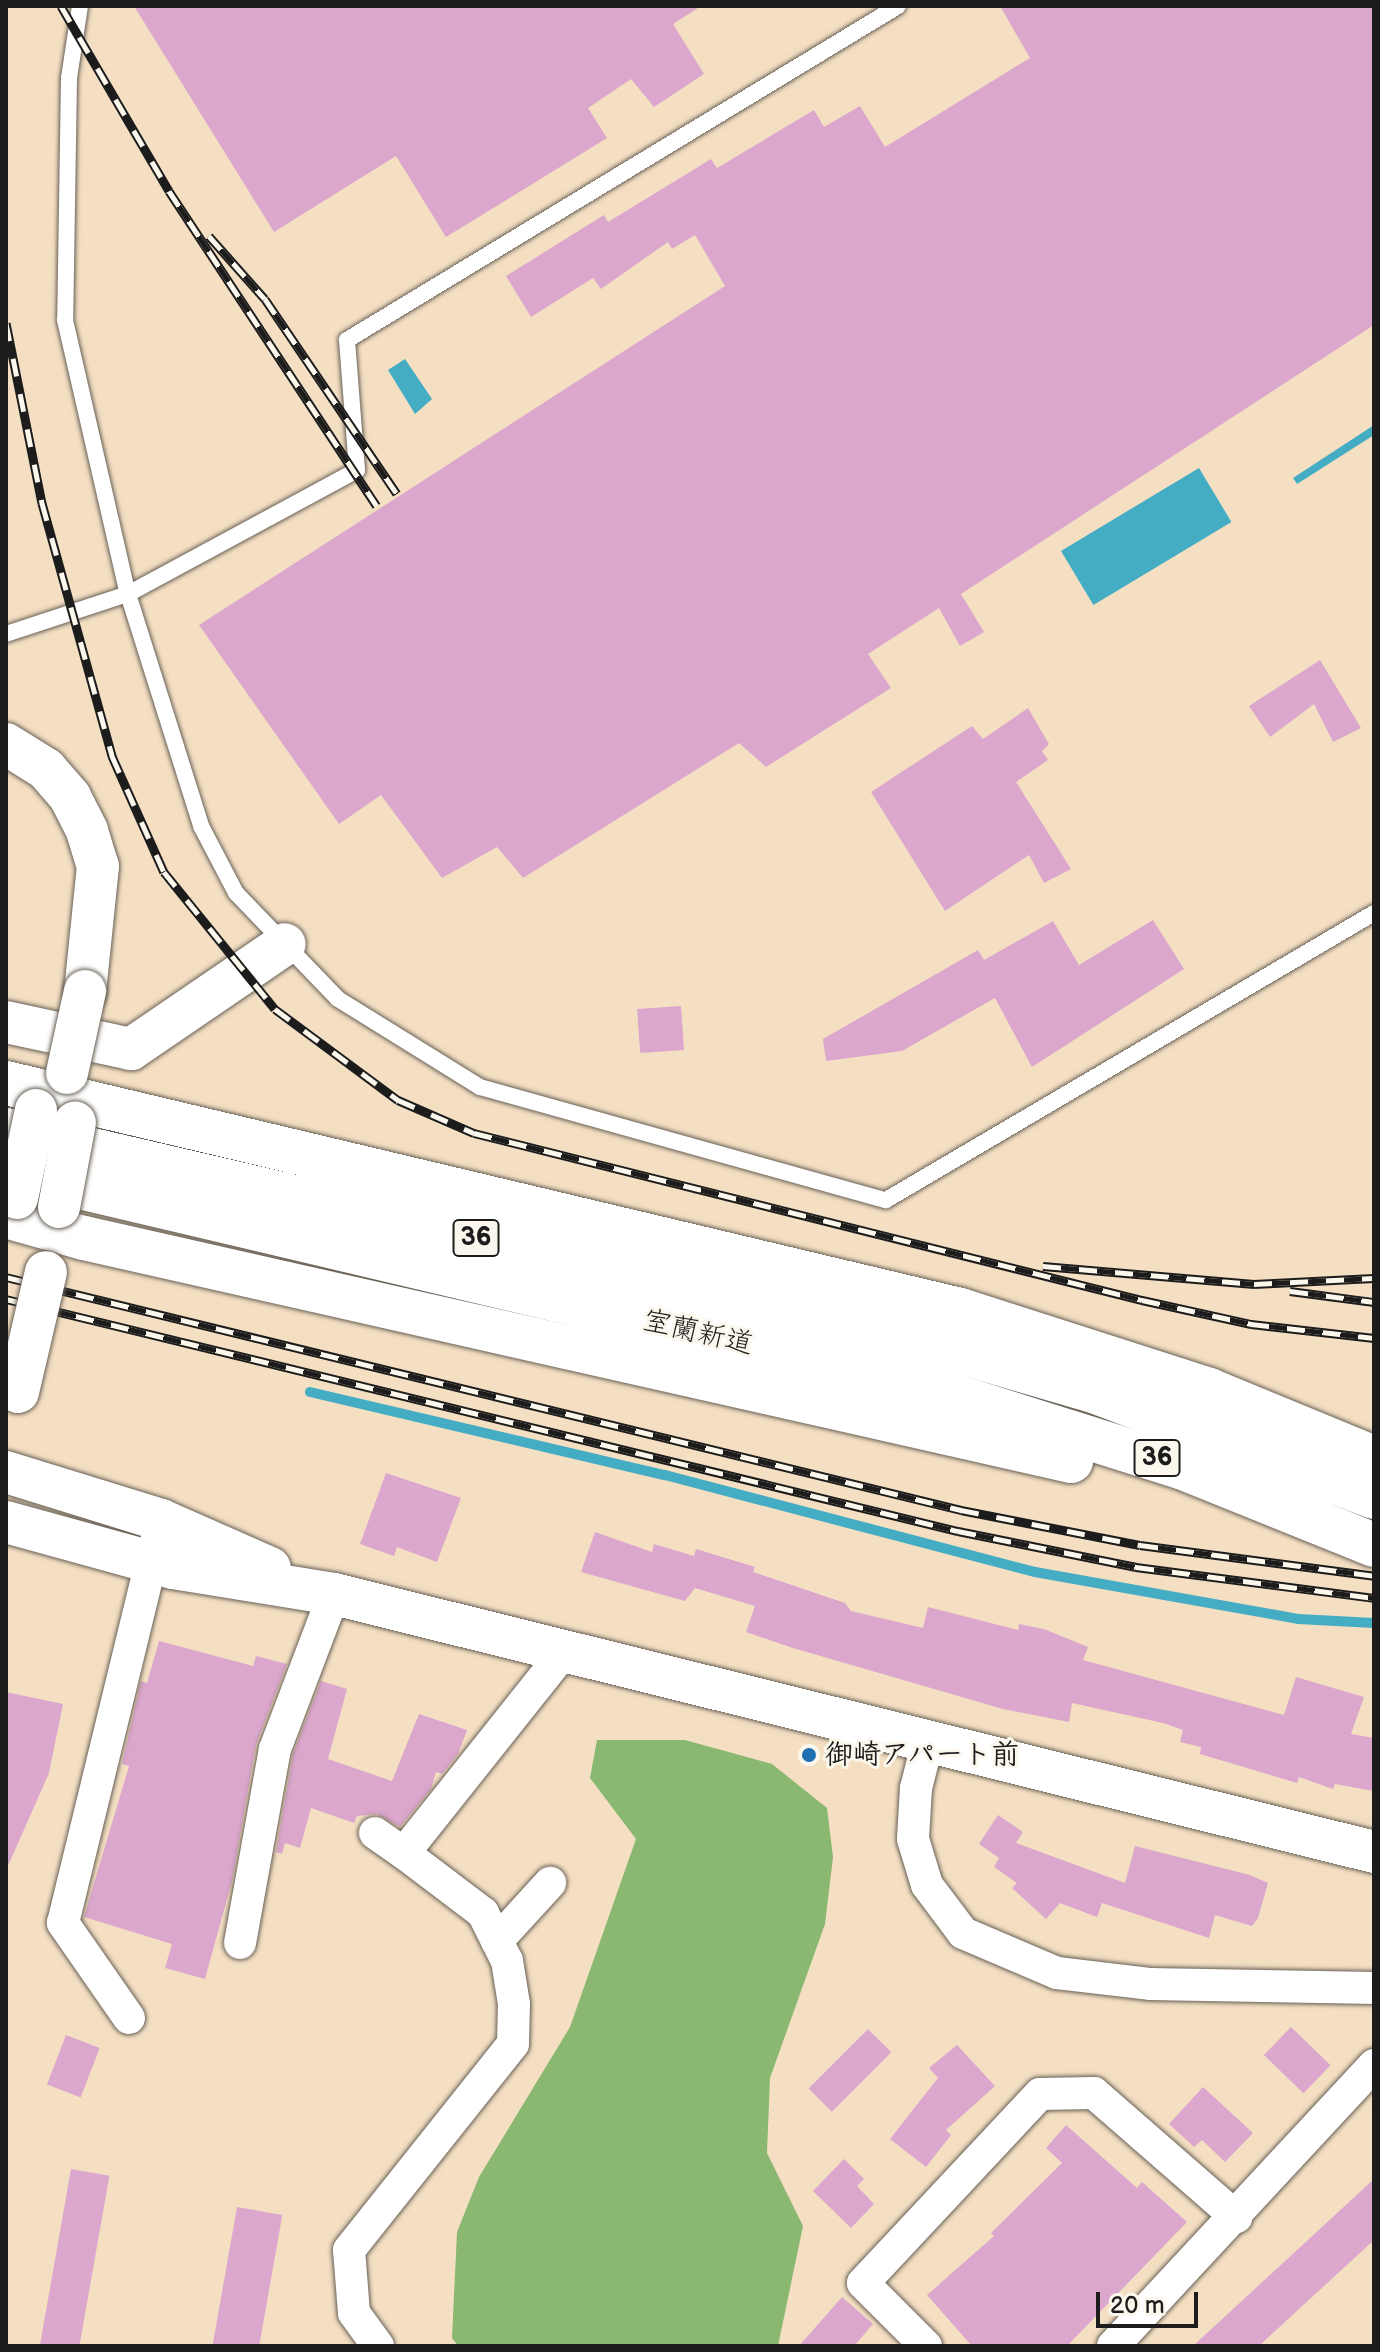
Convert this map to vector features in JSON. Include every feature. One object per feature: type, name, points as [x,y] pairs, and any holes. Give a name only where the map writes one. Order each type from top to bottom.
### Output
[{"type":"highway","points":[[44,1101],[953,1329],[1209,1390],[1374,1458]]},
{"type":"highway","name":"室蘭新道","points":[[44,1101],[953,1329],[1096,1392],[1374,1497]]},
{"type":"highway","points":[[10,1209],[1011,1444],[1187,1494],[1321,1521]]},
{"type":"highway","name":"室蘭新道","points":[[10,1209],[933,1389],[1181,1467],[1374,1545]]},
{"type":"street","points":[[6,744],[46,769],[70,797],[87,831],[98,866],[85,991],[44,1101],[10,1209]]},
{"type":"street","points":[[6,1022],[131,1049],[285,944]]},
{"type":"street","points":[[12,1404],[57,1218],[44,1101]]},
{"type":"street","points":[[6,1472],[161,1520],[334,1594]]},
{"type":"street","points":[[129,2018],[63,1923],[161,1520]]},
{"type":"street","points":[[6,1522],[151,1562],[334,1594],[1374,1852]]},
{"type":"street","points":[[240,1943],[275,1749],[334,1594]]},
{"type":"street","points":[[404,1853],[563,1653]]},
{"type":"street","points":[[928,1741],[916,1788],[913,1839],[927,1885],[963,1933],[1057,1973],[1151,1984],[1374,1988]]},
{"type":"street","points":[[375,1833],[483,1913],[507,1961],[514,2004],[513,2044],[349,2250],[354,2313],[378,2346]]},
{"type":"street","points":[[497,1941],[550,1883]]},
{"type":"street","points":[[1113,2346],[1374,2065]]},
{"type":"street","points":[[926,2346],[863,2283],[1040,2094],[1094,2093],[1236,2217]]},
{"type":"lane","points":[[80,6],[69,78],[65,320],[128,594],[201,826],[236,893],[338,999],[480,1087],[886,1200],[1374,913]]},
{"type":"lane","points":[[6,634],[128,594],[357,470],[347,340],[898,6]]},
{"type":"green space","points":[[597,1740],[685,1740],[772,1764],[827,1808],[833,1857],[825,1924],[770,2078],[767,2153],[803,2226],[778,2346],[458,2346],[452,2338],[457,2232],[479,2177],[570,2027],[636,1839],[590,1778]]},
{"type":"water","points":[[405,359],[432,399],[415,414],[388,370]]},
{"type":"water","points":[[1374,425],[1374,435],[1297,484],[1293,478]]},
{"type":"water","points":[[1199,468],[1231,522],[1093,605],[1061,551]]},
{"type":"building","points":[[134,6],[701,6],[673,24],[704,74],[654,107],[631,79],[588,108],[607,138],[446,237],[396,156],[274,232]]},
{"type":"building","points":[[1000,6],[1374,6],[1374,325],[961,594],[984,632],[960,646],[939,608],[868,654],[891,688],[766,767],[739,743],[523,878],[497,847],[442,878],[381,795],[339,824],[199,625],[725,286],[695,235],[672,249],[668,242],[601,289],[593,278],[531,317],[506,276],[604,215],[608,222],[711,159],[717,168],[814,110],[824,127],[860,106],[885,147],[1030,58]]},
{"type":"building","points":[[1320,660],[1361,728],[1333,742],[1314,704],[1270,737],[1249,706]]},
{"type":"building","points":[[1028,708],[1049,744],[1042,751],[1048,760],[1016,782],[1071,869],[1044,883],[1029,855],[945,911],[871,792],[972,726],[983,739]]},
{"type":"building","points":[[1153,920],[1184,969],[1032,1067],[995,998],[902,1051],[826,1061],[823,1039],[978,950],[984,960],[1053,921],[1079,965]]},
{"type":"building","points":[[681,1006],[684,1050],[640,1053],[637,1009]]},
{"type":"building","points":[[386,1473],[461,1498],[437,1562],[397,1547],[394,1556],[360,1544]]},
{"type":"building","points":[[595,1532],[652,1552],[654,1544],[694,1556],[696,1549],[755,1567],[753,1572],[845,1603],[851,1611],[923,1628],[928,1607],[1018,1630],[1019,1624],[1044,1629],[1088,1647],[1083,1660],[1284,1715],[1296,1677],[1364,1697],[1351,1734],[1374,1738],[1374,1791],[1335,1784],[1333,1789],[1299,1777],[1297,1783],[1200,1754],[1201,1747],[1180,1742],[1183,1730],[1163,1723],[1072,1703],[1069,1722],[1003,1709],[793,1648],[746,1632],[755,1606],[695,1588],[685,1601],[581,1572]]},
{"type":"building","points":[[159,1641],[253,1666],[256,1656],[287,1664],[256,1745],[232,1881],[205,1979],[165,1968],[172,1944],[84,1917],[129,1766],[122,1764],[141,1681],[147,1683]]},
{"type":"building","points":[[321,1681],[347,1689],[328,1759],[392,1781],[419,1714],[467,1730],[458,1754],[442,1774],[436,1772],[431,1789],[400,1827],[377,1814],[357,1816],[354,1823],[311,1808],[300,1848],[285,1843],[282,1854],[276,1852],[293,1754]]},
{"type":"building","points":[[6,1692],[63,1704],[49,1773],[7,1868]]},
{"type":"building","points":[[998,1815],[1023,1832],[1016,1843],[1125,1883],[1135,1846],[1250,1875],[1268,1883],[1258,1918],[1252,1926],[1215,1915],[1209,1938],[1102,1903],[1097,1917],[1060,1903],[1046,1919],[1012,1888],[1017,1883],[994,1867],[999,1858],[979,1844]]},
{"type":"building","points":[[1291,2027],[1331,2065],[1303,2093],[1264,2055]]},
{"type":"building","points":[[868,2029],[891,2052],[832,2112],[809,2088]]},
{"type":"building","points":[[66,2035],[100,2048],[81,2097],[47,2084]]},
{"type":"building","points":[[957,2045],[995,2086],[946,2130],[951,2135],[926,2167],[890,2139],[938,2078],[929,2068]]},
{"type":"building","points":[[1203,2087],[1253,2133],[1225,2162],[1202,2140],[1194,2147],[1169,2124]]},
{"type":"building","points":[[1066,2125],[1137,2188],[1142,2182],[1187,2222],[1067,2346],[972,2346],[927,2295],[994,2236],[991,2233],[1062,2163],[1046,2148]]},
{"type":"building","points":[[844,2159],[864,2179],[857,2186],[874,2204],[851,2228],[813,2191]]},
{"type":"building","points":[[71,2169],[109,2176],[79,2346],[40,2346]]},
{"type":"building","points":[[1374,2179],[1374,2240],[1259,2346],[1193,2346]]},
{"type":"building","points":[[237,2207],[282,2215],[259,2346],[213,2346]]},
{"type":"building","points":[[842,2297],[873,2324],[854,2346],[799,2346]]},
{"type":"waterway","points":[[310,1392],[665,1475],[1035,1572],[1298,1619],[1374,1623]]},
{"type":"railway","points":[[61,6],[169,191],[377,506]]},
{"type":"railway","points":[[209,236],[265,299],[397,494]]},
{"type":"railway","points":[[6,323],[42,503],[112,756],[164,872],[275,1009],[398,1100],[474,1133],[1142,1300],[1251,1324],[1374,1338]]},
{"type":"railway","points":[[1043,1266],[1254,1284],[1374,1278]]},
{"type":"railway","points":[[6,1277],[961,1510],[1140,1545],[1374,1576]]},
{"type":"railway","points":[[1290,1291],[1374,1302]]},
{"type":"railway","points":[[6,1299],[958,1531],[1136,1567],[1374,1598]]},
{"type":"place","name":"御崎アパート前","points":[[809,1755]]}]
